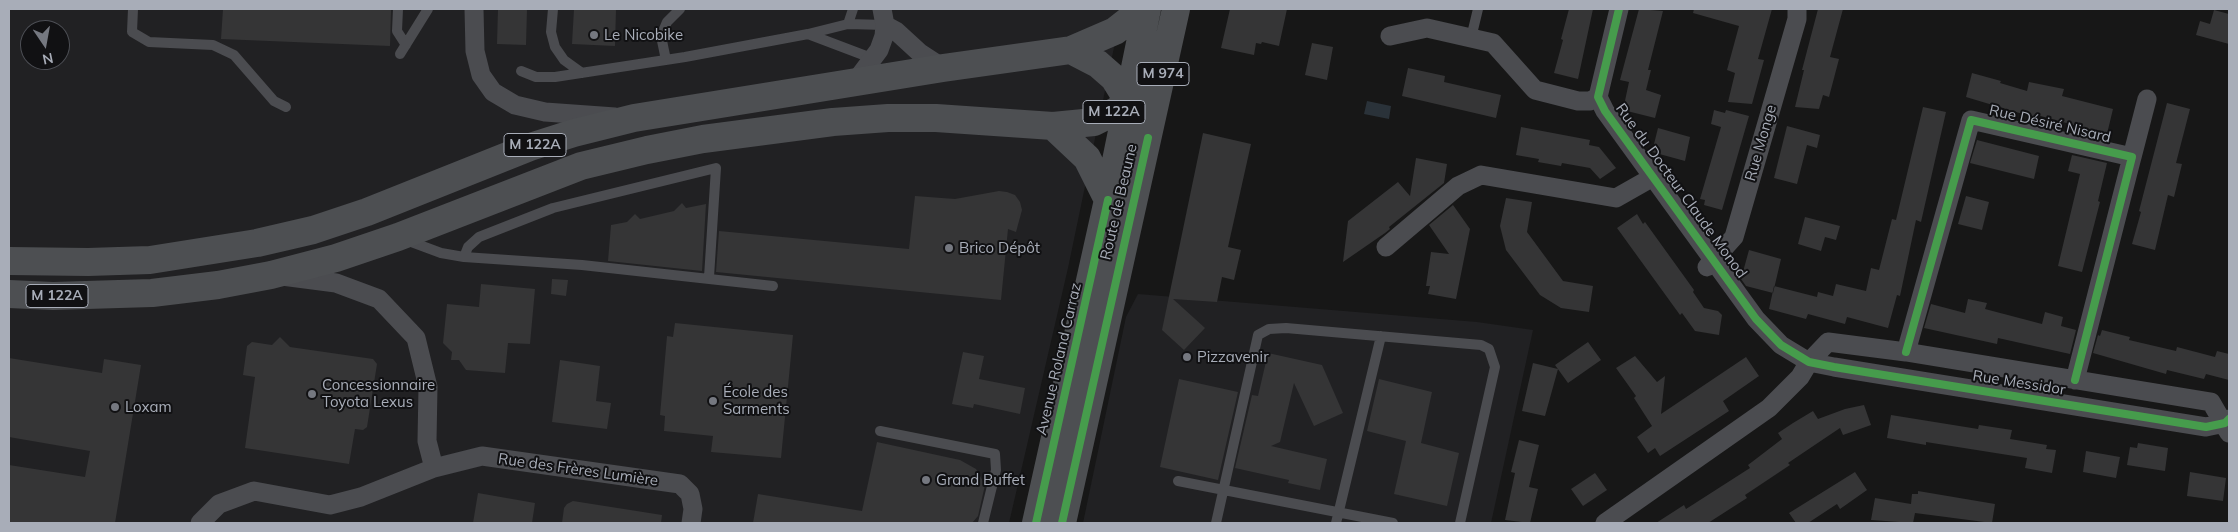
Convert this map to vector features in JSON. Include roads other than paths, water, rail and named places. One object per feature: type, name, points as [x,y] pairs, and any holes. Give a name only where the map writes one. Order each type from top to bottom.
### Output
[{"type":"main road","name":"M 122A","points":[[9,261],[88,262],[150,260],[204,253],[266,241],[313,230],[367,212],[530,147],[574,133],[634,118],[942,68],[1071,50],[1115,31],[1145,9]]},
{"type":"main road","name":"Route de Beaune","points":[[1108,200],[1129,101],[1145,9]]},
{"type":"main road","name":"Route de Beaune","points":[[1062,523],[1176,9]]},
{"type":"main road","name":"M 122A","points":[[1071,50],[1098,64],[1114,78],[1129,101],[1148,138]]},
{"type":"main road","name":"M 122A","points":[[9,294],[53,296],[152,293],[218,286],[271,275],[336,258],[398,237],[581,166],[703,139],[833,122],[888,118],[936,118],[1053,126],[1076,125],[1102,119],[1129,101],[1163,74]]},
{"type":"main road","name":"M 122A","points":[[1053,126],[1087,158],[1108,200]]},
{"type":"main road","name":"Avenue Roland Carraz","points":[[1036,523],[1108,200]]},
{"type":"street","points":[[474,9],[475,51],[481,75],[493,92],[515,105],[545,112],[634,118]]},
{"type":"street","name":"Rue du Docteur Claude Monod","points":[[1619,9],[1598,97],[1605,111],[1653,177],[1711,264],[1756,319],[1782,345],[1809,362]]},
{"type":"street","name":"Rue Monge","points":[[1711,264],[1734,237],[1797,19],[1796,9]]},
{"type":"street","points":[[855,82],[874,58],[884,36],[883,17]]},
{"type":"street","points":[[883,17],[920,53],[942,68]]},
{"type":"street","points":[[1390,36],[1427,28],[1493,42],[1535,90],[1578,100],[1590,101],[1598,97]]},
{"type":"street","points":[[2075,380],[2148,99]]},
{"type":"street","name":"Rue Désiré Nisard","points":[[1906,352],[1971,120],[2132,157]]},
{"type":"street","points":[[1386,247],[1458,186],[1481,175],[1616,198],[1653,177]]},
{"type":"street","points":[[271,275],[336,283],[379,299],[416,338],[428,387],[427,441],[434,468]]},
{"type":"street","points":[[1605,523],[1769,408],[1800,378],[1809,362],[1828,342],[1906,352],[2211,402],[2228,425]]},
{"type":"street","name":"Rue Messidor","points":[[1809,362],[2206,427],[2228,425]]},
{"type":"street","name":"Rue des Frères Lumière","points":[[200,523],[219,504],[254,490],[330,504],[361,497],[434,468],[482,456],[680,484],[690,494],[693,509],[691,523]]},
{"type":"lane","points":[[133,9],[132,32],[149,42],[214,45],[234,55],[274,101],[286,107]]},
{"type":"lane","points":[[398,9],[397,31],[406,45]]},
{"type":"lane","points":[[400,54],[428,9]]},
{"type":"lane","points":[[553,9],[551,32],[555,47],[564,60],[582,73]]},
{"type":"lane","points":[[666,60],[662,36],[667,22],[680,9]]},
{"type":"lane","points":[[848,24],[853,9]]},
{"type":"lane","points":[[1471,38],[1478,9]]},
{"type":"lane","points":[[522,71],[546,77],[582,73],[808,34],[883,17]]},
{"type":"lane","points":[[808,34],[874,58]]},
{"type":"lane","points":[[464,257],[468,247],[479,237],[553,208],[716,168],[710,278]]},
{"type":"lane","points":[[398,237],[441,253],[464,257],[710,278],[773,286]]},
{"type":"lane","points":[[1216,523],[1258,335],[1269,329],[1286,328],[1481,344],[1489,349],[1495,367],[1460,523]]},
{"type":"lane","points":[[1336,523],[1381,336]]},
{"type":"lane","points":[[880,431],[995,454],[996,470],[983,523]]},
{"type":"lane","points":[[1178,481],[1393,523]]},
{"type":"place","name":"Le Nicobike","points":[[594,35]]},
{"type":"place","name":"Brico Dépôt","points":[[949,248]]},
{"type":"place","name":"Pizzavenir","points":[[1187,357]]},
{"type":"place","name":"Concessionnaire Toyota Lexus","points":[[312,394]]},
{"type":"place","name":"École des Sarments","points":[[713,401]]},
{"type":"place","name":"Loxam","points":[[115,407]]},
{"type":"place","name":"Grand Buffet","points":[[926,480]]}]
